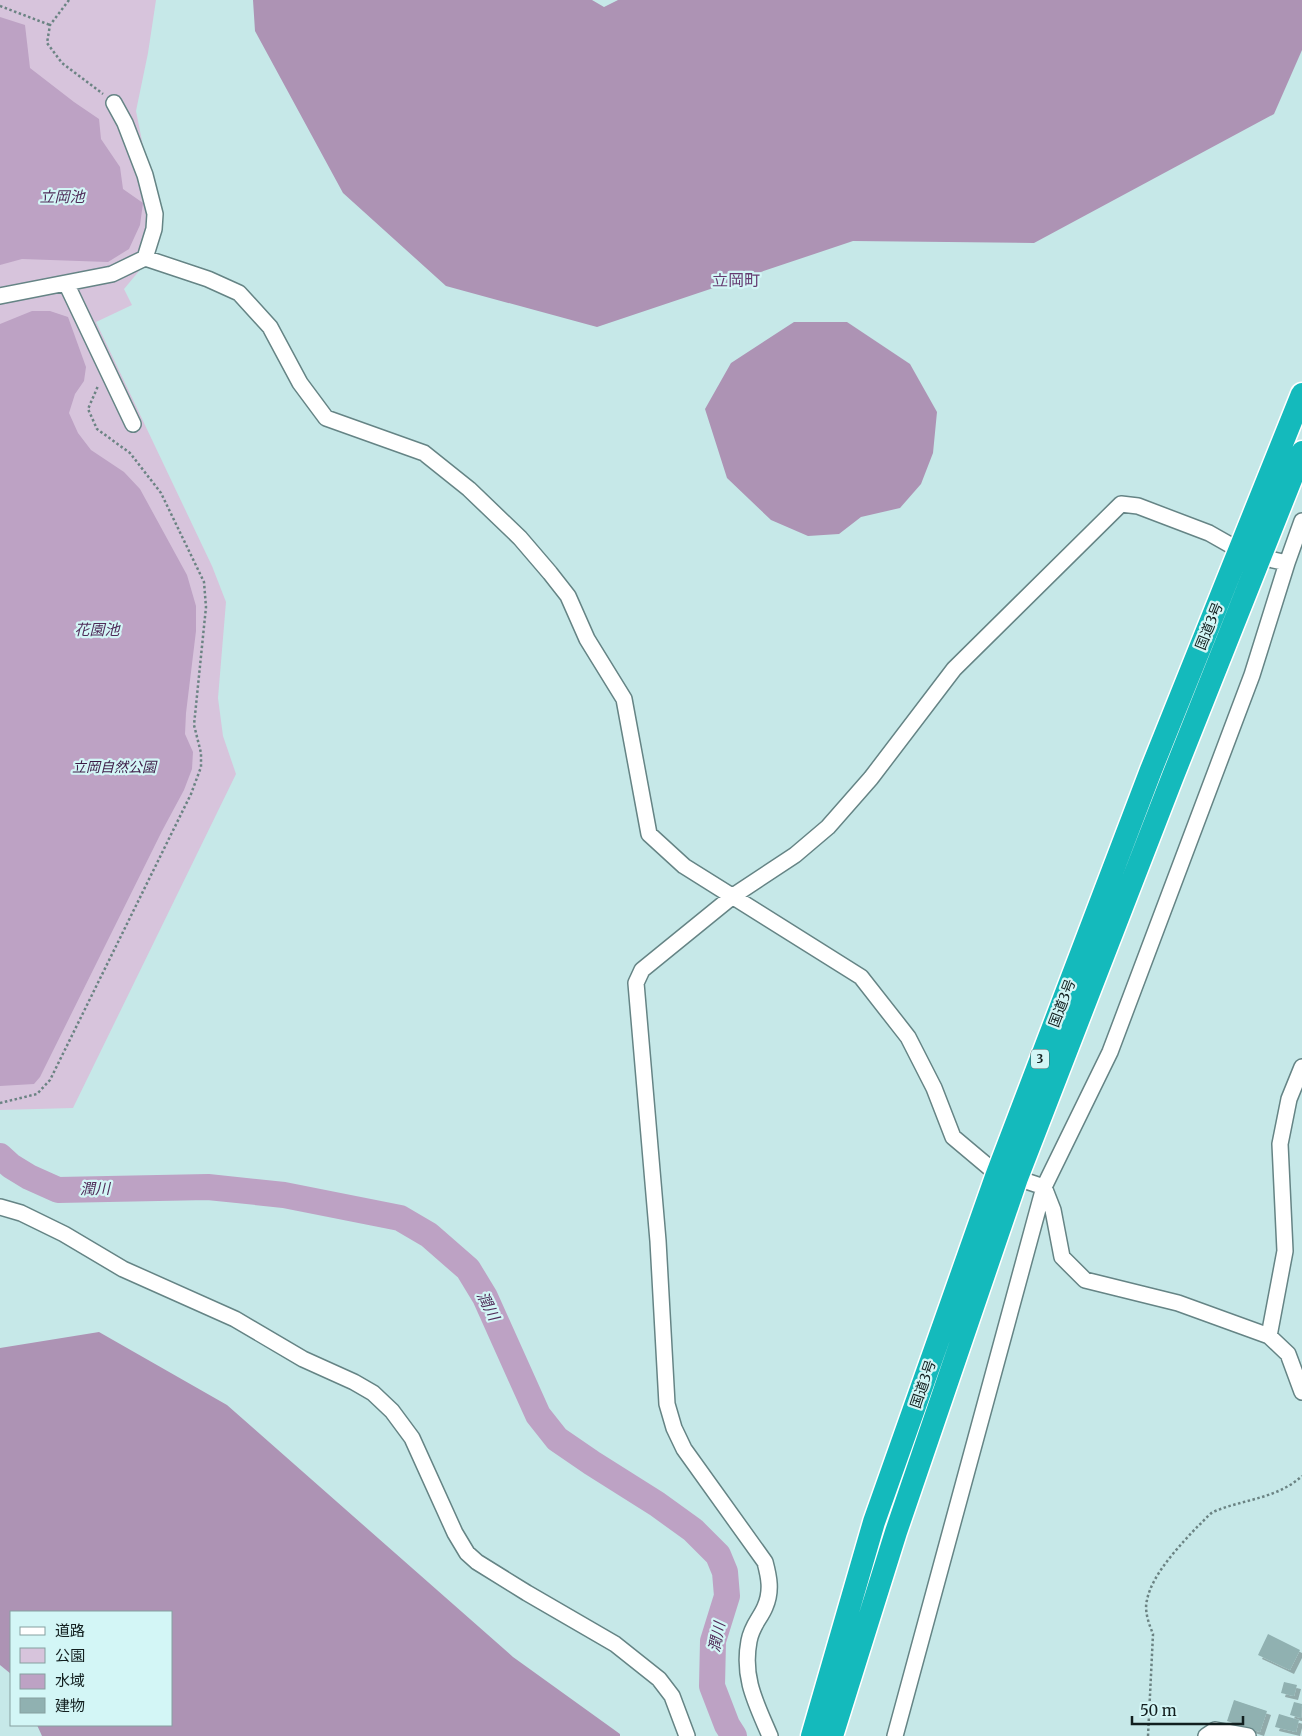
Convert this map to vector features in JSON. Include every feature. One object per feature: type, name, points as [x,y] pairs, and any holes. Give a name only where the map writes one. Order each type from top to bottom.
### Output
[{"type":"highway","name":"国道3号","points":[[812,1736],[874,1522],[1250,554],[1302,394]]},
{"type":"highway","name":"国道3号","points":[[1250,554],[1302,452]]},
{"type":"highway","name":"国道3号","points":[[832,1736],[1007,1176]]},
{"type":"street","points":[[114,103],[125,123],[145,175],[155,214],[154,229],[145,258]]},
{"type":"street","points":[[0,296],[112,274],[145,258],[208,280],[239,293],[270,327],[300,383],[326,418],[424,453],[469,489],[520,538],[568,596],[587,640],[624,699],[649,834],[684,866],[860,977],[908,1036],[934,1088],[953,1137],[1007,1176],[1044,1187]]},
{"type":"street","points":[[66,283],[134,424]]},
{"type":"street","points":[[770,1736],[750,1689],[747,1669],[749,1640],[755,1622],[765,1606],[771,1582],[765,1562],[684,1449],[674,1428],[667,1404],[658,1241],[636,983],[642,970],[733,896],[795,855],[828,827],[871,778],[954,669],[1121,504],[1138,506],[1209,533],[1250,554],[1287,563]]},
{"type":"street","points":[[895,1736],[1044,1187],[1110,1052],[1252,675],[1287,563],[1300,529]]},
{"type":"street","points":[[1268,1336],[1285,1251],[1280,1144],[1289,1099],[1302,1067]]},
{"type":"street","points":[[1044,1187],[1053,1210],[1062,1257],[1085,1280],[1178,1303],[1268,1336],[1288,1354],[1302,1392]]},
{"type":"street","points":[[0,1208],[21,1213],[56,1230],[123,1269],[235,1319],[303,1359],[354,1382],[373,1393],[392,1411],[412,1438],[455,1533],[467,1553],[477,1562],[527,1593],[615,1644],[659,1679],[672,1696],[687,1736]]},
{"type":"street","points":[[1206,1736],[1215,1730],[1248,1736]]},
{"type":"path","points":[[69,0],[50,25],[46,43],[62,63],[114,103]]},
{"type":"path","points":[[0,6],[50,25]]},
{"type":"path","points":[[0,1103],[37,1094],[50,1080],[191,794],[201,767],[201,753],[194,725],[206,607],[204,582],[161,493],[130,453],[96,429],[88,409],[93,394],[107,369]]},
{"type":"path","points":[[1148,1736],[1153,1634],[1148,1619],[1146,1601],[1152,1585],[1170,1556],[1212,1513],[1284,1489],[1302,1476]]},
{"type":"green space","name":"立岡自然公園","points":[[0,0],[156,0],[148,53],[136,111],[147,166],[161,212],[144,265],[124,289],[132,305],[96,322],[212,566],[226,602],[218,698],[223,736],[236,774],[73,1108],[0,1110]]},
{"type":"shaded area","points":[[253,0],[592,0],[604,7],[618,0],[1302,0],[1302,50],[1274,114],[1034,243],[853,241],[597,327],[446,286],[343,193],[255,31]]},
{"type":"shaded area","points":[[794,322],[847,322],[910,364],[937,412],[933,453],[921,484],[900,508],[861,517],[839,534],[808,536],[771,520],[727,478],[705,409],[731,363]]},
{"type":"shaded area","points":[[99,1332],[227,1405],[513,1657],[620,1734],[620,1736],[42,1736],[37,1726],[172,1726],[172,1611],[10,1611],[10,1673],[0,1665],[0,1348]]},
{"type":"water","name":"立岡池","points":[[0,17],[25,25],[30,68],[99,119],[101,139],[120,167],[123,189],[143,203],[140,225],[129,249],[108,262],[22,259],[0,265]]},
{"type":"water","name":"花園池","points":[[32,311],[50,311],[68,317],[86,367],[84,381],[75,394],[69,413],[78,433],[91,450],[124,472],[140,489],[187,575],[196,606],[196,631],[185,734],[193,752],[192,769],[184,790],[40,1077],[34,1084],[0,1086],[0,324]]},
{"type":"building","points":[[1268,1634],[1300,1650],[1290,1670],[1258,1655]]},
{"type":"building","points":[[1284,1682],[1297,1685],[1294,1696],[1281,1693]]},
{"type":"building","points":[[1234,1700],[1267,1711],[1260,1732],[1227,1721]]},
{"type":"building","points":[[1294,1702],[1302,1704],[1301,1718],[1290,1715]]},
{"type":"building","points":[[1279,1714],[1299,1720],[1296,1732],[1275,1727]]},
{"type":"waterway","name":"潤川","points":[[0,1156],[11,1166],[29,1177],[58,1190],[208,1187],[284,1195],[400,1218],[429,1235],[468,1269],[485,1297],[538,1415],[557,1439],[657,1504],[693,1530],[718,1555],[725,1572],[727,1596],[713,1641],[712,1686],[727,1725],[734,1736]]},
{"type":"district","name":"立岡町","points":[[736,280]]}]
